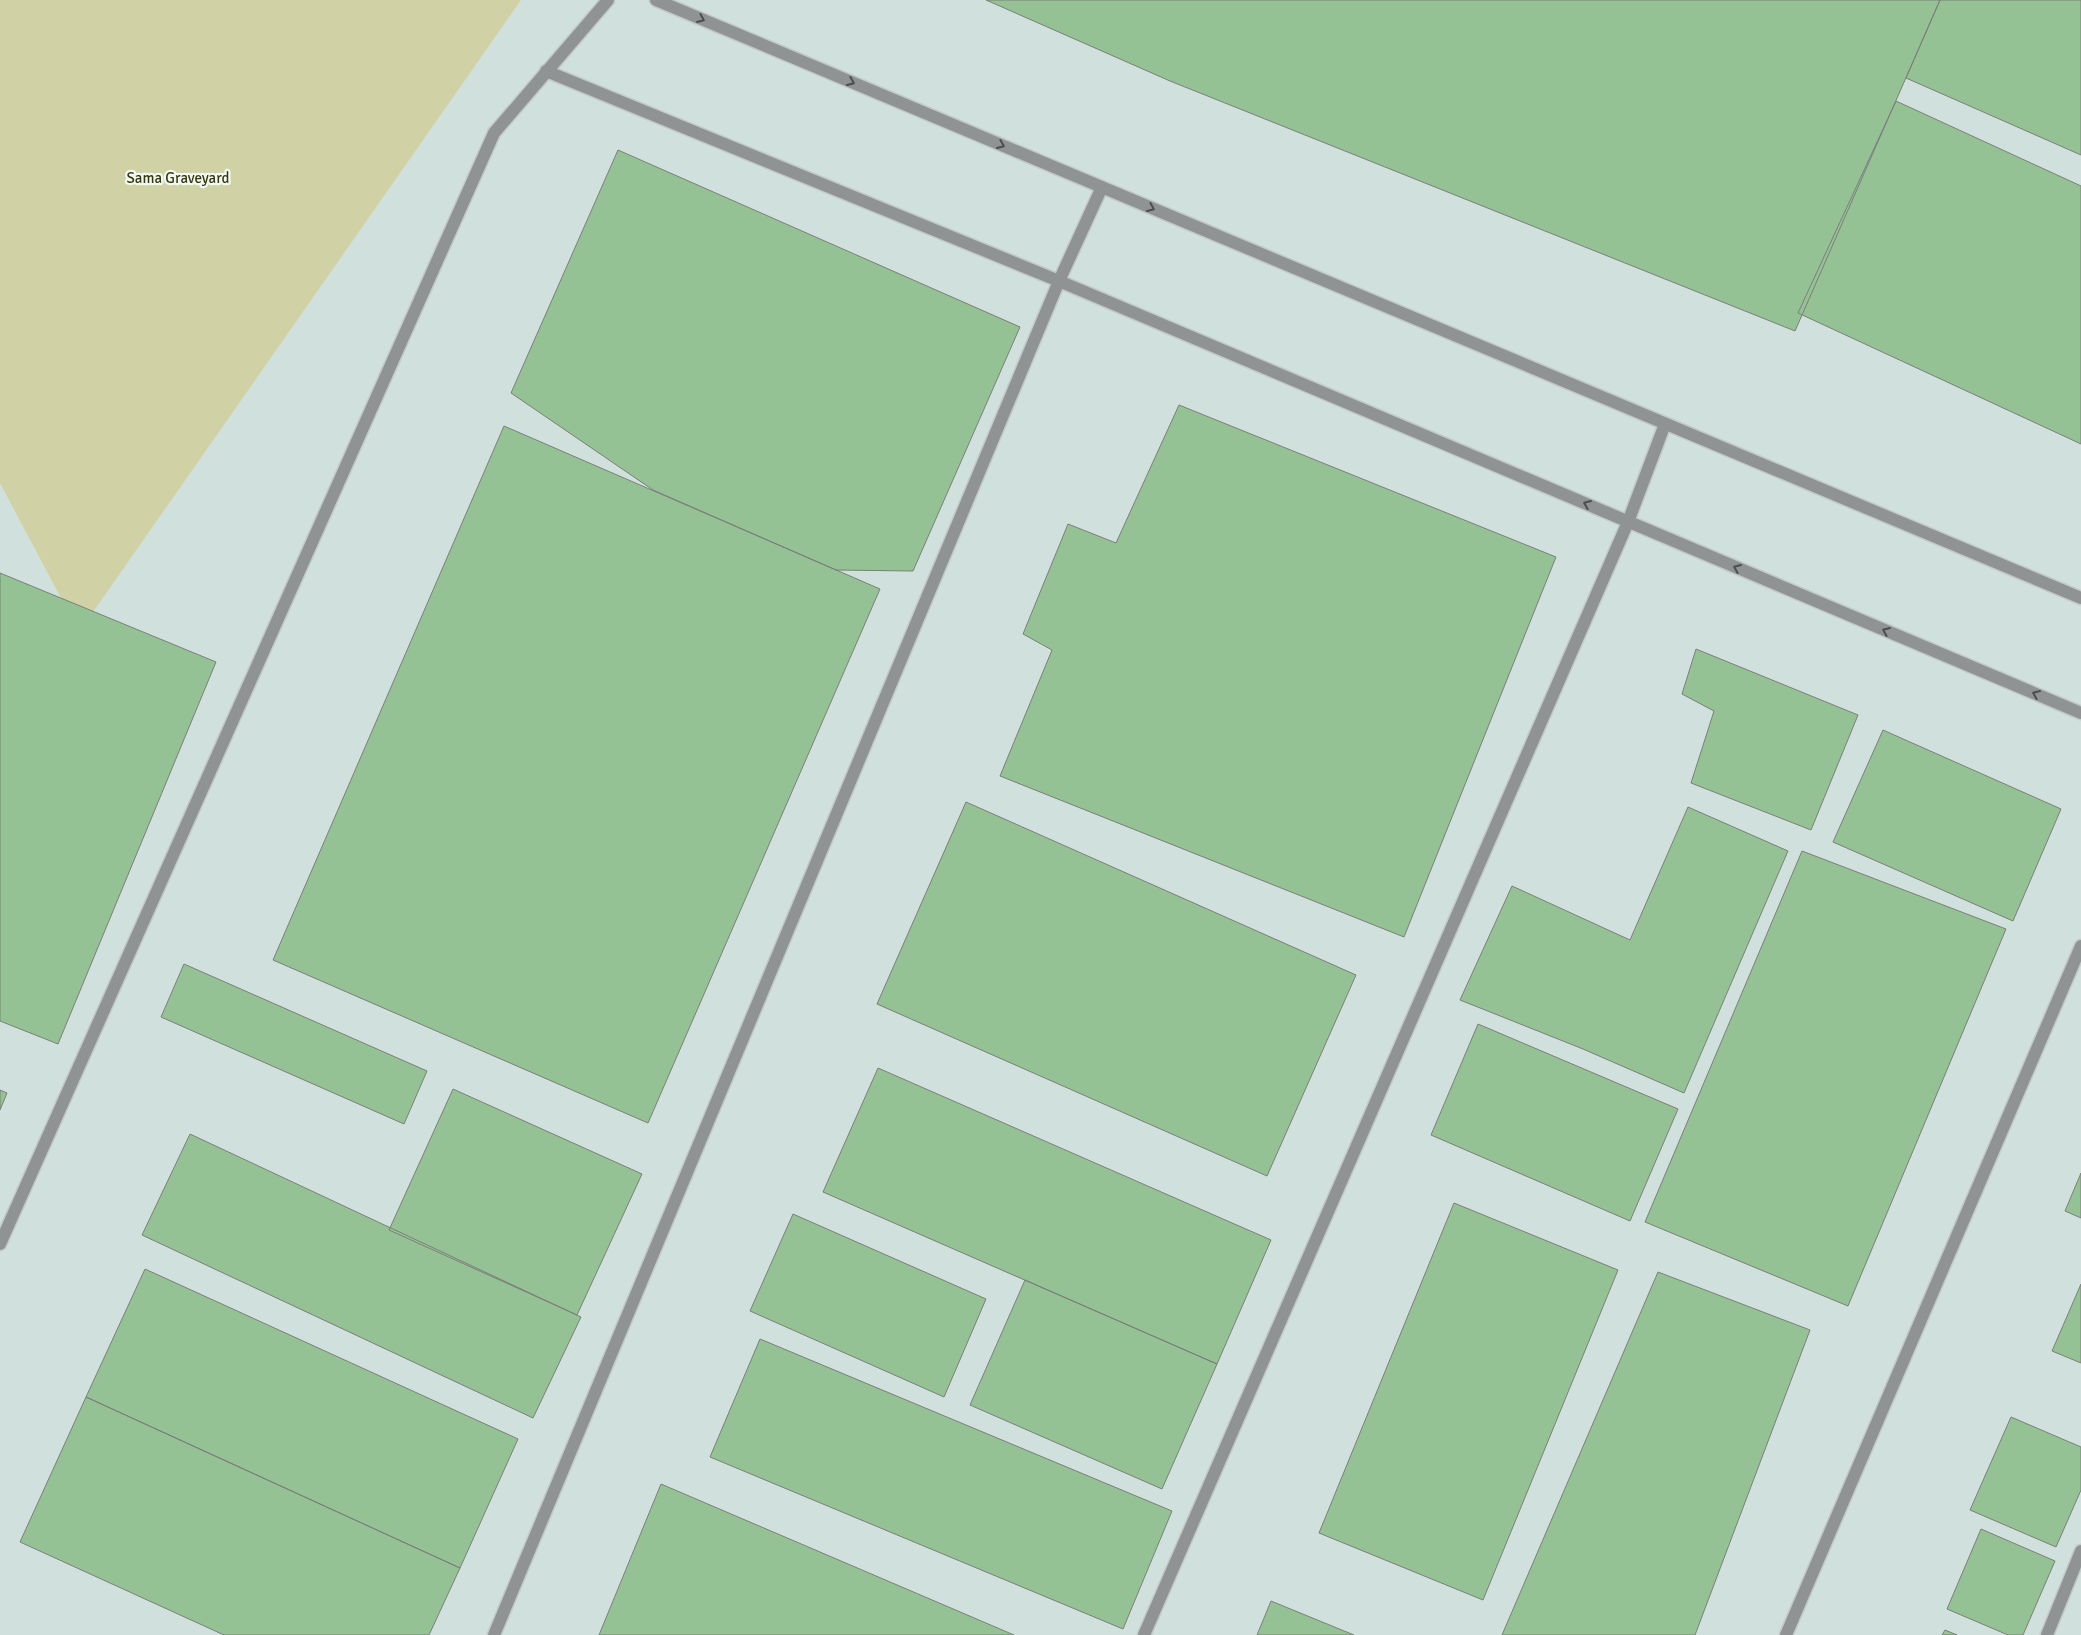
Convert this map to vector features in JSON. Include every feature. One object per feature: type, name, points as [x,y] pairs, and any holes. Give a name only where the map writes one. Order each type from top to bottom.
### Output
[{"type":"street","points":[[0,1244],[494,133],[608,0]]},
{"type":"street","points":[[656,0],[2081,598]]},
{"type":"street","points":[[546,71],[1059,281],[2081,713]]},
{"type":"street","points":[[494,1635],[1059,281],[1102,187]]},
{"type":"street","points":[[1144,1635],[1628,522],[1665,424]]},
{"type":"street","points":[[1786,1635],[2081,946]]},
{"type":"street","points":[[2047,1635],[2081,1551]]},
{"type":"shaded area","points":[[333,0],[2081,0],[2081,1635],[0,1635],[0,394]]},
{"type":"green space","name":"Sama Graveyard","points":[[0,0],[521,0],[79,632],[0,483]]},
{"type":"building","points":[[986,0],[1940,0],[1795,331],[1170,81]]},
{"type":"building","points":[[1940,0],[2081,0],[2081,155],[1906,78]]},
{"type":"building","points":[[1896,101],[2081,186],[2081,444],[1798,313]]},
{"type":"building","points":[[618,150],[1020,327],[913,571],[836,570],[653,490],[511,393]]},
{"type":"building","points":[[1179,405],[1556,557],[1404,937],[1000,776],[1052,650],[1023,634],[1068,524],[1116,543]]},
{"type":"building","points":[[504,426],[880,589],[648,1123],[273,960]]},
{"type":"building","points":[[0,573],[216,662],[58,1044],[0,1021]]},
{"type":"building","points":[[1696,649],[1858,715],[1811,830],[1691,783],[1714,711],[1682,694]]},
{"type":"building","points":[[1883,730],[2061,809],[2013,921],[1833,842]]},
{"type":"building","points":[[966,802],[1356,975],[1267,1176],[877,1004]]},
{"type":"building","points":[[1688,807],[1788,851],[1684,1093],[1583,1049],[1460,1000],[1512,886],[1630,940]]},
{"type":"building","points":[[1802,851],[2006,929],[1848,1306],[1645,1222]]},
{"type":"building","points":[[184,964],[427,1071],[404,1124],[161,1017]]},
{"type":"building","points":[[1478,1024],[1678,1109],[1630,1221],[1431,1135]]},
{"type":"building","points":[[878,1068],[1271,1240],[1217,1364],[823,1192]]},
{"type":"building","points":[[453,1089],[642,1174],[577,1315],[389,1230]]},
{"type":"building","points":[[0,1090],[7,1093],[0,1110]]},
{"type":"building","points":[[190,1134],[581,1317],[533,1418],[142,1235]]},
{"type":"building","points":[[2081,1173],[2081,1218],[2065,1211]]},
{"type":"building","points":[[1454,1203],[1618,1270],[1483,1600],[1319,1533]]},
{"type":"building","points":[[793,1214],[986,1299],[944,1397],[750,1311]]},
{"type":"building","points":[[145,1269],[518,1439],[460,1568],[86,1397]]},
{"type":"building","points":[[1658,1272],[1810,1330],[1695,1635],[1502,1635]]},
{"type":"building","points":[[1025,1280],[1217,1364],[1162,1489],[970,1405]]},
{"type":"building","points":[[2081,1284],[2081,1363],[2052,1351]]},
{"type":"building","points":[[760,1339],[1172,1511],[1123,1629],[710,1457]]},
{"type":"building","points":[[86,1397],[460,1568],[429,1635],[224,1635],[20,1542]]},
{"type":"building","points":[[2011,1417],[2081,1447],[2081,1490],[2056,1547],[1970,1510]]},
{"type":"building","points":[[661,1484],[1014,1635],[599,1635]]},
{"type":"building","points":[[1981,1529],[2055,1561],[2023,1635],[2008,1635],[1947,1609]]},
{"type":"building","points":[[1271,1601],[1354,1635],[1257,1635]]},
{"type":"building","points":[[1945,1630],[1957,1635],[1942,1635]]}]
